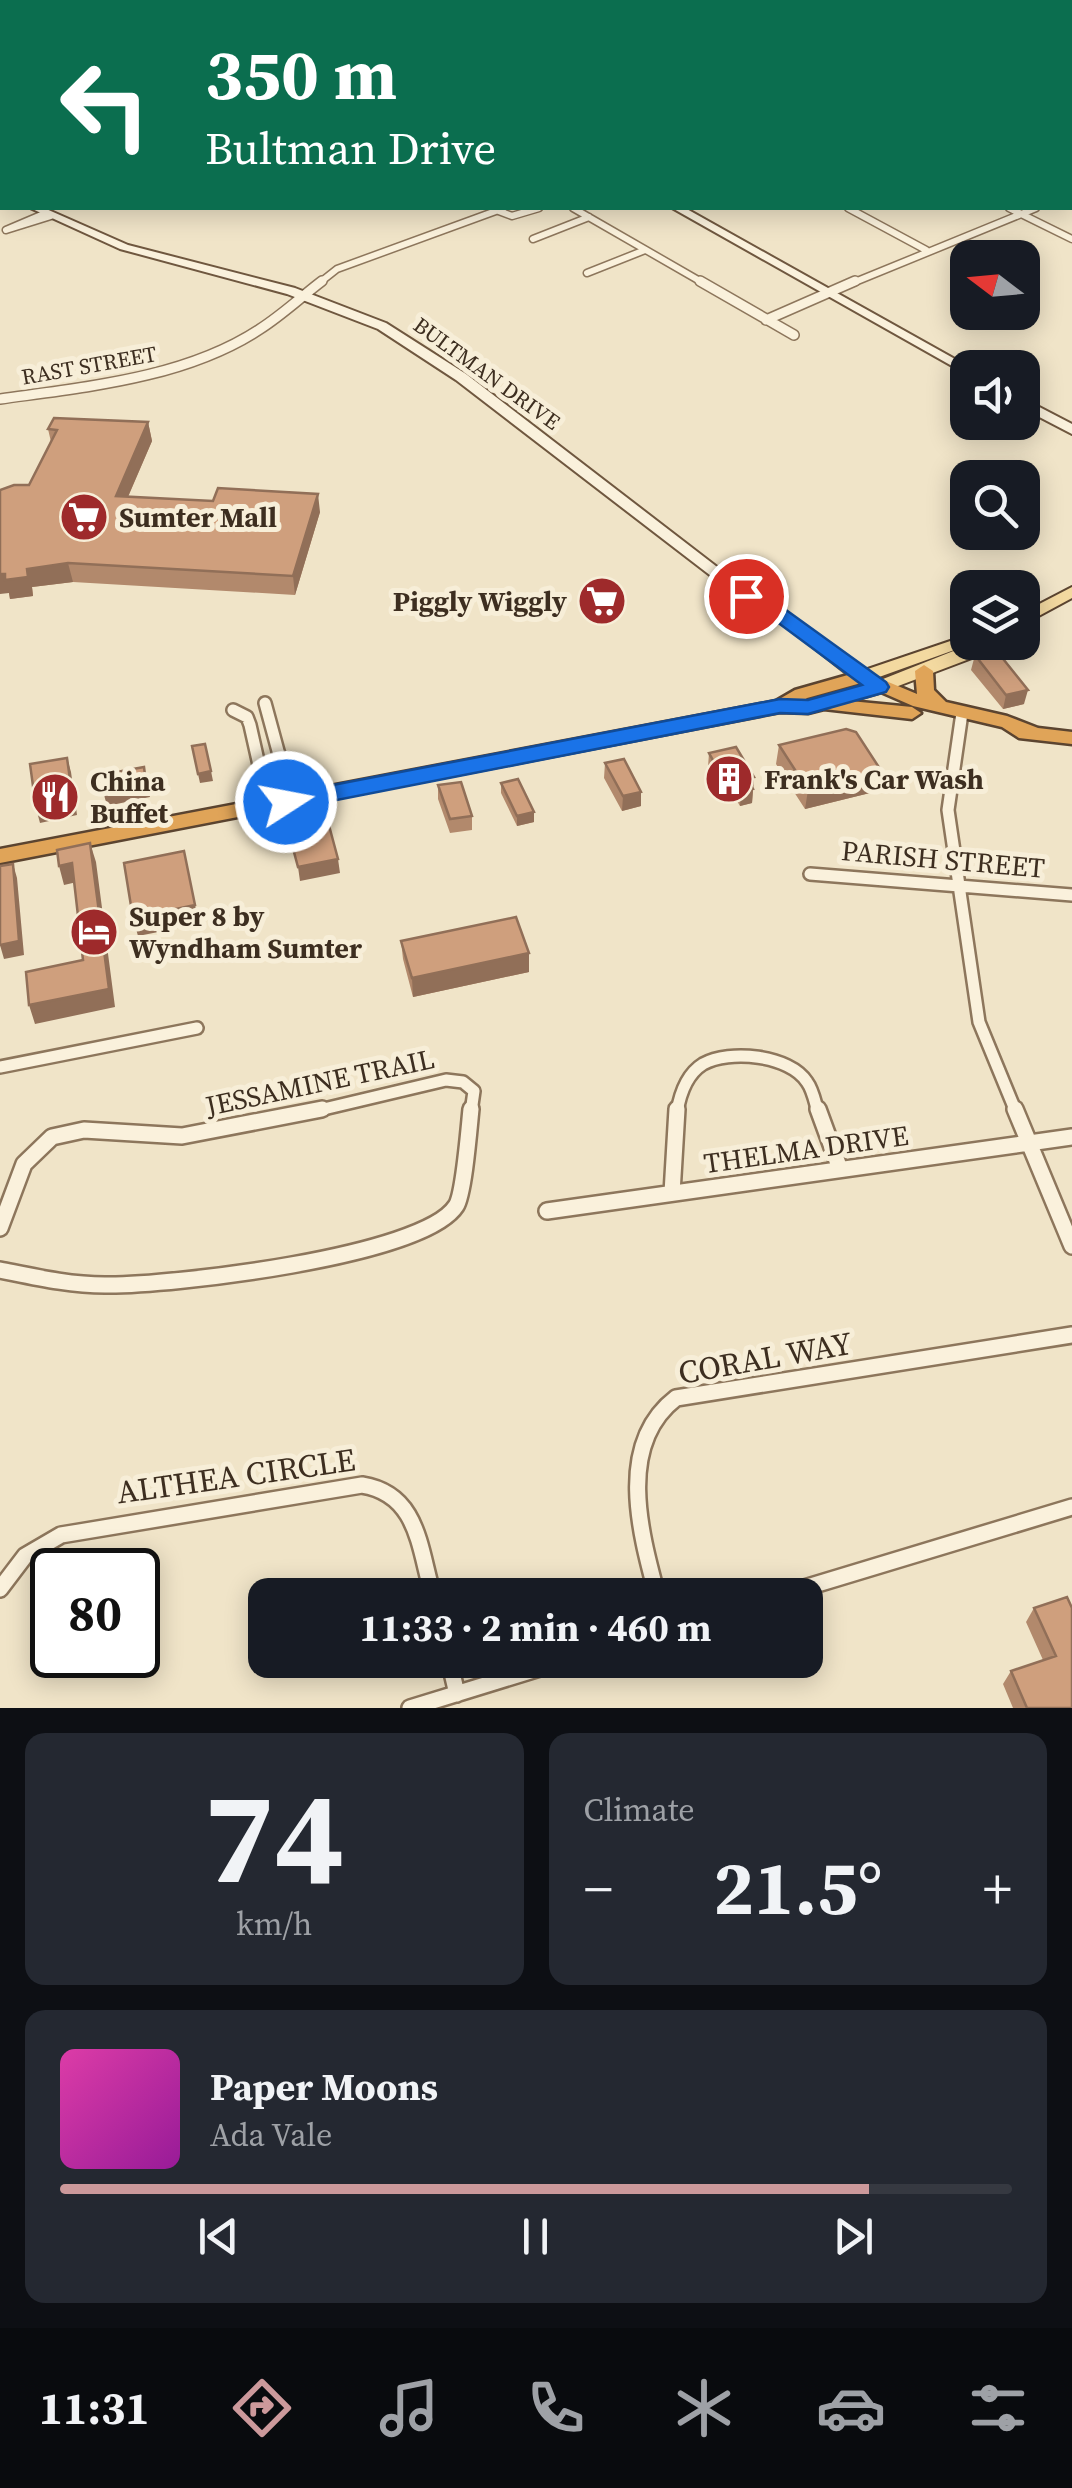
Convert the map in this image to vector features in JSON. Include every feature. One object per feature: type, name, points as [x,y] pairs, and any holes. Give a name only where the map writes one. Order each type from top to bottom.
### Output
[{"type":"highway","points":[[924,671],[925,692],[940,708]]},
{"type":"highway","points":[[814,706],[863,684]]},
{"type":"highway","points":[[780,706],[801,694],[863,684]]},
{"type":"highway","name":"BULTMAN DRIVE","points":[[863,684],[1006,733],[1072,738]]},
{"type":"highway","name":"BULTMAN DRIVE","points":[[863,684],[912,713],[961,718]]},
{"type":"highway","points":[[0,856],[780,706],[912,713]]},
{"type":"main road","points":[[1040,610],[1072,592]]},
{"type":"main road","points":[[863,684],[950,648]]},
{"type":"main road","points":[[863,684],[924,671],[952,660]]},
{"type":"street","name":"RAST STREET","points":[[0,398],[93,386],[178,366],[247,337],[337,269],[497,210]]},
{"type":"street","name":"RAST STREET","points":[[502,210],[516,216],[534,210]]},
{"type":"street","points":[[577,210],[794,336]]},
{"type":"street","points":[[682,210],[950,362]]},
{"type":"street","points":[[852,210],[926,250]]},
{"type":"street","points":[[1012,210],[1072,239]]},
{"type":"street","points":[[766,320],[926,250],[1031,210]]},
{"type":"street","points":[[3,231],[44,212]]},
{"type":"street","name":"BULTMAN DRIVE","points":[[44,212],[141,252],[303,294],[373,322],[429,354],[761,606],[765,616],[863,684]]},
{"type":"street","points":[[532,239],[590,217]]},
{"type":"street","points":[[587,273],[645,250]]},
{"type":"street","points":[[1040,412],[1072,430]]},
{"type":"street","points":[[265,704],[281,762],[277,803]]},
{"type":"street","points":[[233,710],[247,717],[277,803]]},
{"type":"street","points":[[961,718],[948,802],[979,1022],[1072,1246]]},
{"type":"street","name":"PARISH STREET","points":[[810,874],[1072,895]]},
{"type":"street","points":[[0,1067],[197,1028]]},
{"type":"street","points":[[672,1193],[676,1103],[698,1067],[726,1056],[762,1058],[798,1072],[807,1081],[840,1169]]},
{"type":"street","name":"JESSAMINE TRAIL","points":[[0,1228],[24,1166],[32,1153],[54,1135],[92,1130],[179,1136],[446,1080],[463,1082],[474,1091],[457,1204],[433,1227],[407,1237],[207,1282],[95,1285],[34,1280],[0,1270]]},
{"type":"street","name":"THELMA DRIVE","points":[[547,1211],[1072,1137]]},
{"type":"street","name":"CORAL WAY","points":[[651,1578],[642,1544],[639,1487],[648,1426],[663,1404],[676,1398],[1072,1335]]},
{"type":"street","name":"ALTHEA CIRCLE","points":[[0,1589],[23,1556],[37,1544],[61,1536],[362,1484],[401,1500],[408,1510],[428,1578]]},
{"type":"street","points":[[823,1582],[1072,1507]]},
{"type":"street","points":[[453,1678],[457,1694]]},
{"type":"street","points":[[410,1708],[439,1704],[457,1694],[508,1678]]},
{"type":"building","name":"Sumter Mall","points":[[54,418],[148,422],[116,496],[213,501],[218,488],[318,494],[293,576],[68,563],[27,569],[28,577],[5,580],[5,574],[0,574],[0,490],[29,485],[57,430],[48,429]]},
{"type":"building","points":[[979,660],[1004,660],[1028,690],[1006,695]]},
{"type":"building","points":[[846,729],[856,732],[882,772],[808,790],[779,745]]},
{"type":"building","points":[[205,744],[211,771],[198,774],[192,746]]},
{"type":"building","points":[[736,747],[754,777],[747,778],[753,789],[741,792],[736,782],[726,784],[709,753]]},
{"type":"building","name":"China Buffet","points":[[67,758],[73,801],[36,808],[30,764]]},
{"type":"building","points":[[624,759],[641,792],[623,796],[605,763]]},
{"type":"building","points":[[144,767],[146,783],[103,791],[100,775]]},
{"type":"building","points":[[518,779],[534,812],[517,816],[501,783]]},
{"type":"building","points":[[461,782],[472,816],[450,819],[438,785]]},
{"type":"building","points":[[327,818],[338,859],[298,867],[287,826]]},
{"type":"building","points":[[90,843],[109,989],[29,1005],[26,972],[83,960],[72,863],[59,866],[57,850]]},
{"type":"building","points":[[184,851],[195,905],[133,918],[124,863]]},
{"type":"building","points":[[13,864],[19,941],[0,945],[0,866]]},
{"type":"building","points":[[516,917],[529,953],[412,978],[401,941]]},
{"type":"building","points":[[1067,1597],[1072,1608],[1072,1708],[1027,1708],[1011,1671],[1056,1656],[1034,1608]]},
{"type":"place","name":"Sumter Mall","points":[[84,517]]},
{"type":"place","name":"Piggly Wiggly","points":[[602,601]]},
{"type":"place","name":"Frank's Car Wash","points":[[729,779]]},
{"type":"place","name":"China Buffet","points":[[55,797]]},
{"type":"place","name":"Super 8 by Wyndham Sumter","points":[[94,932]]},
{"type":"route","points":[[286,802],[780,706],[808,707],[879,687],[776,612],[746,596]]}]
